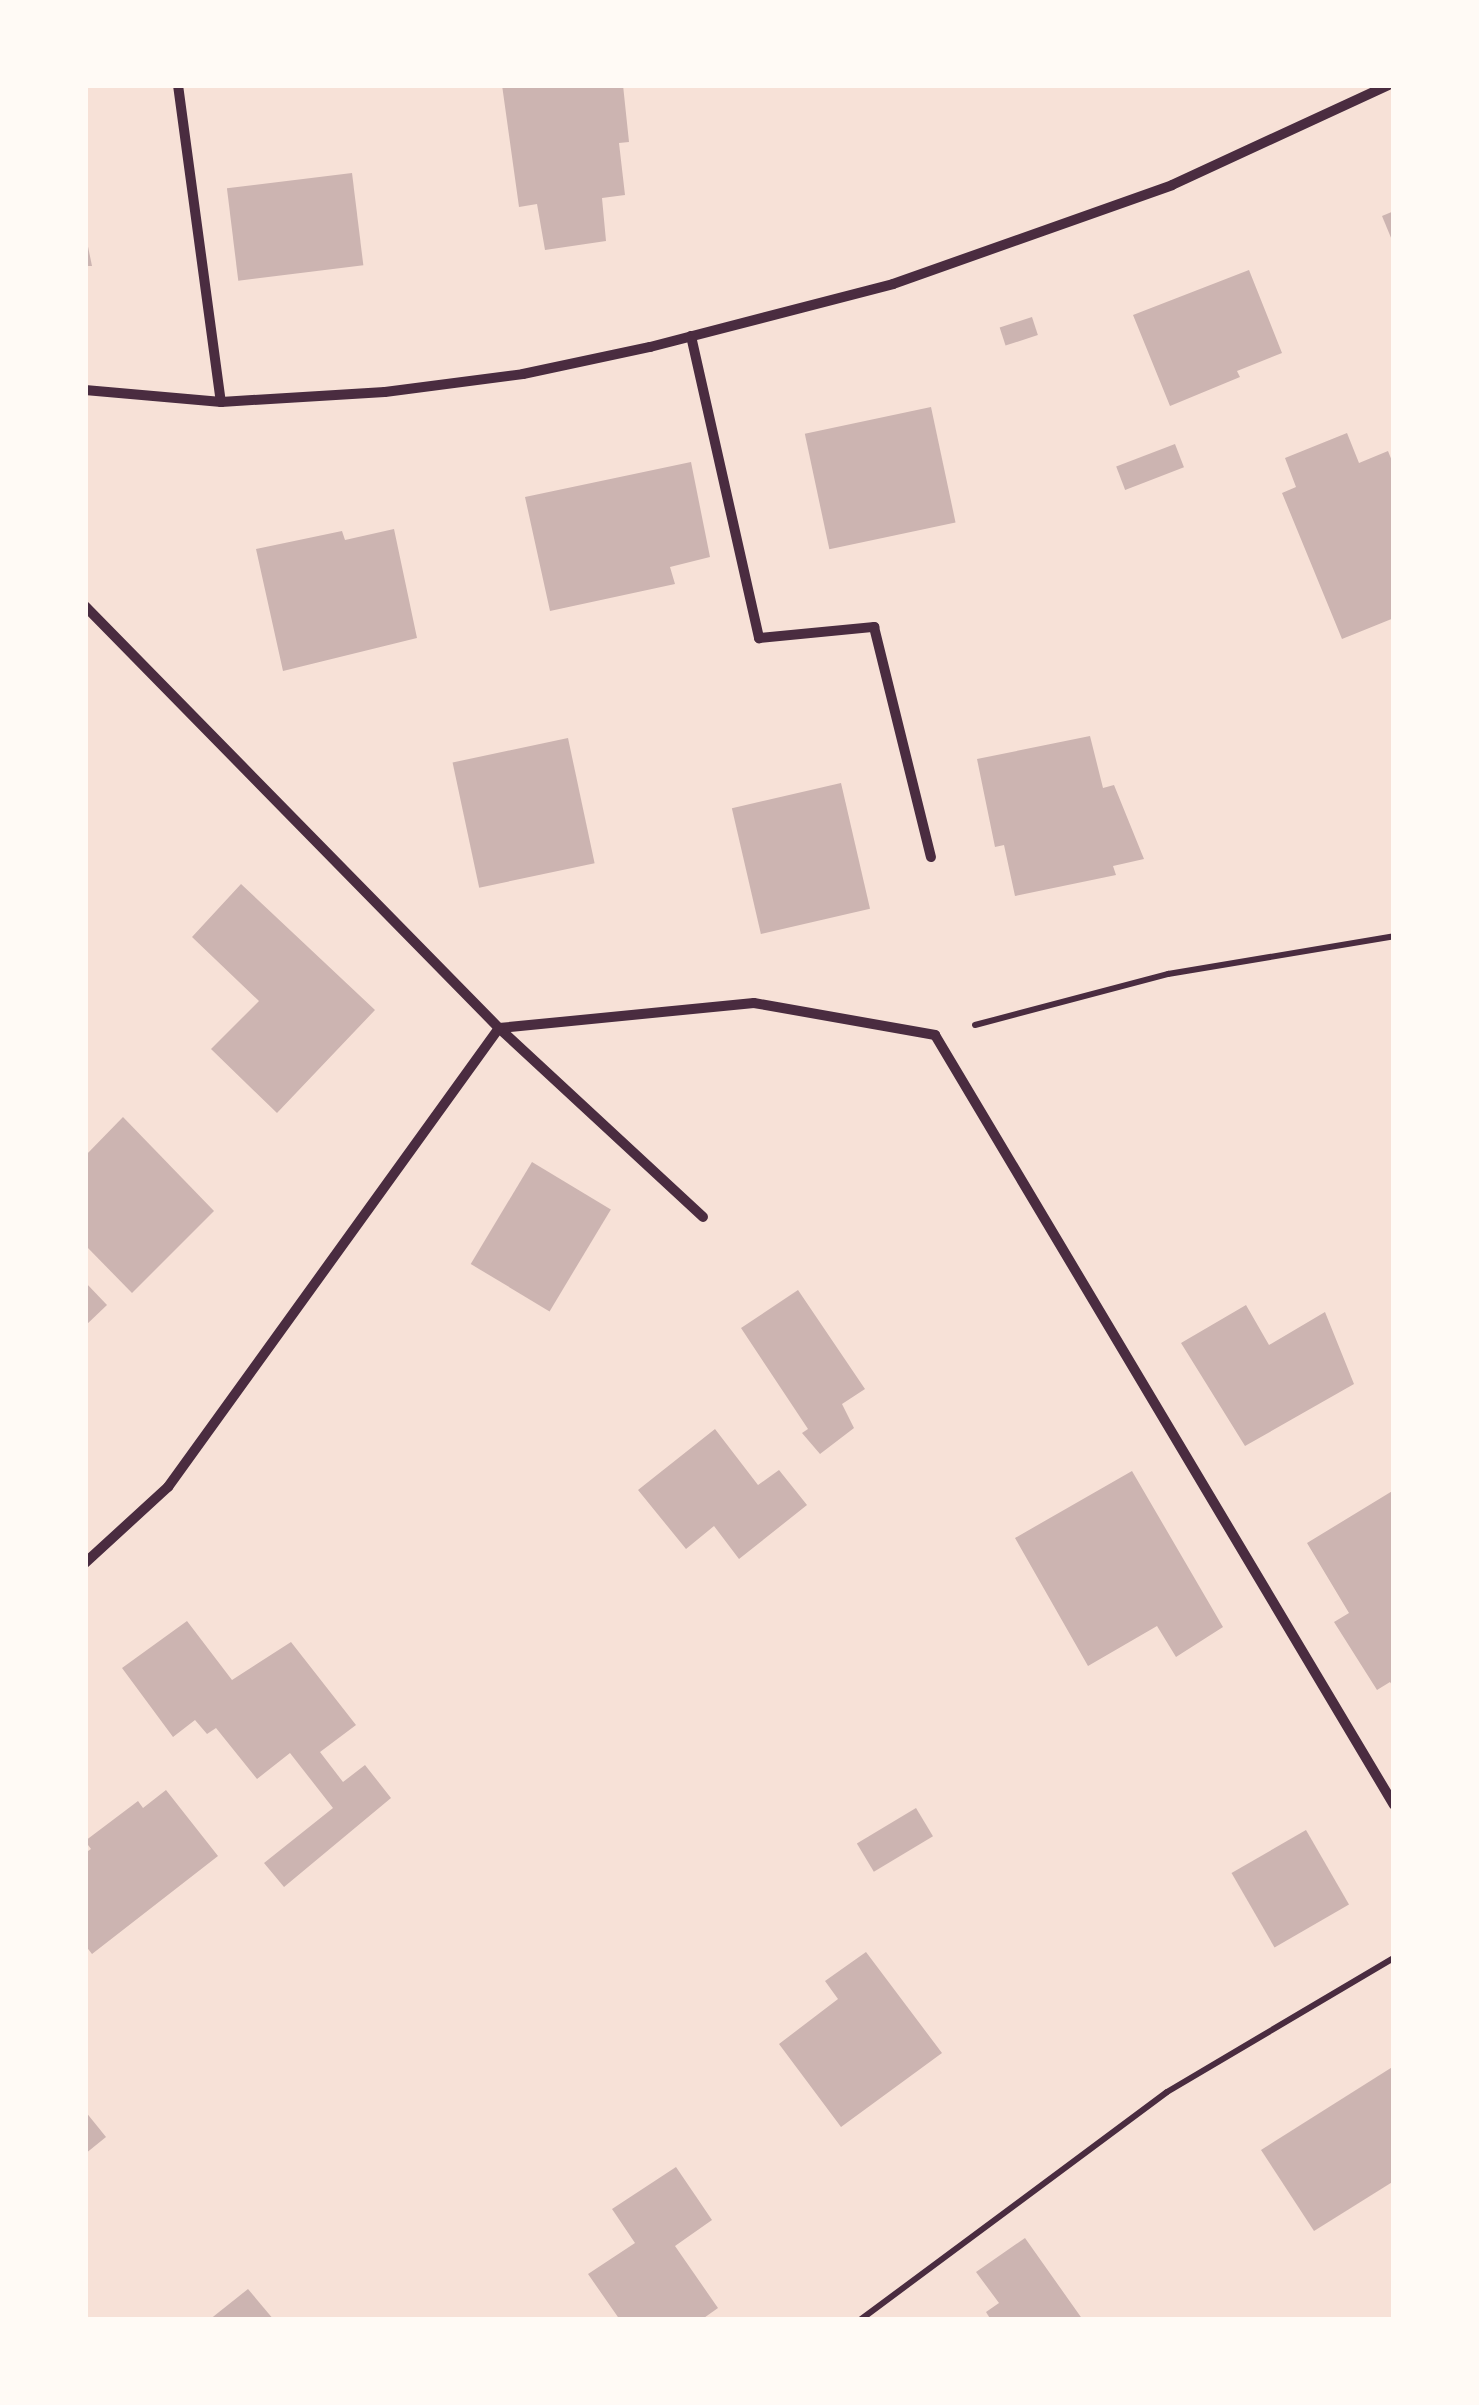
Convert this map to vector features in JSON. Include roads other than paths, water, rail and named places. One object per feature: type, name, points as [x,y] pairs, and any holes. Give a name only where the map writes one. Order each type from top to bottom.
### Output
[{"type":"street","points":[[178,85],[222,402]]},
{"type":"street","points":[[85,390],[222,402],[385,392],[523,374],[692,336],[893,284],[1172,185],[1388,85]]},
{"type":"street","points":[[692,336],[759,638],[874,627],[931,857]]},
{"type":"street","points":[[85,606],[499,1028],[703,1217]]},
{"type":"street","points":[[85,1563],[168,1487],[499,1028],[754,1003],[935,1035],[1394,1806]]}]
